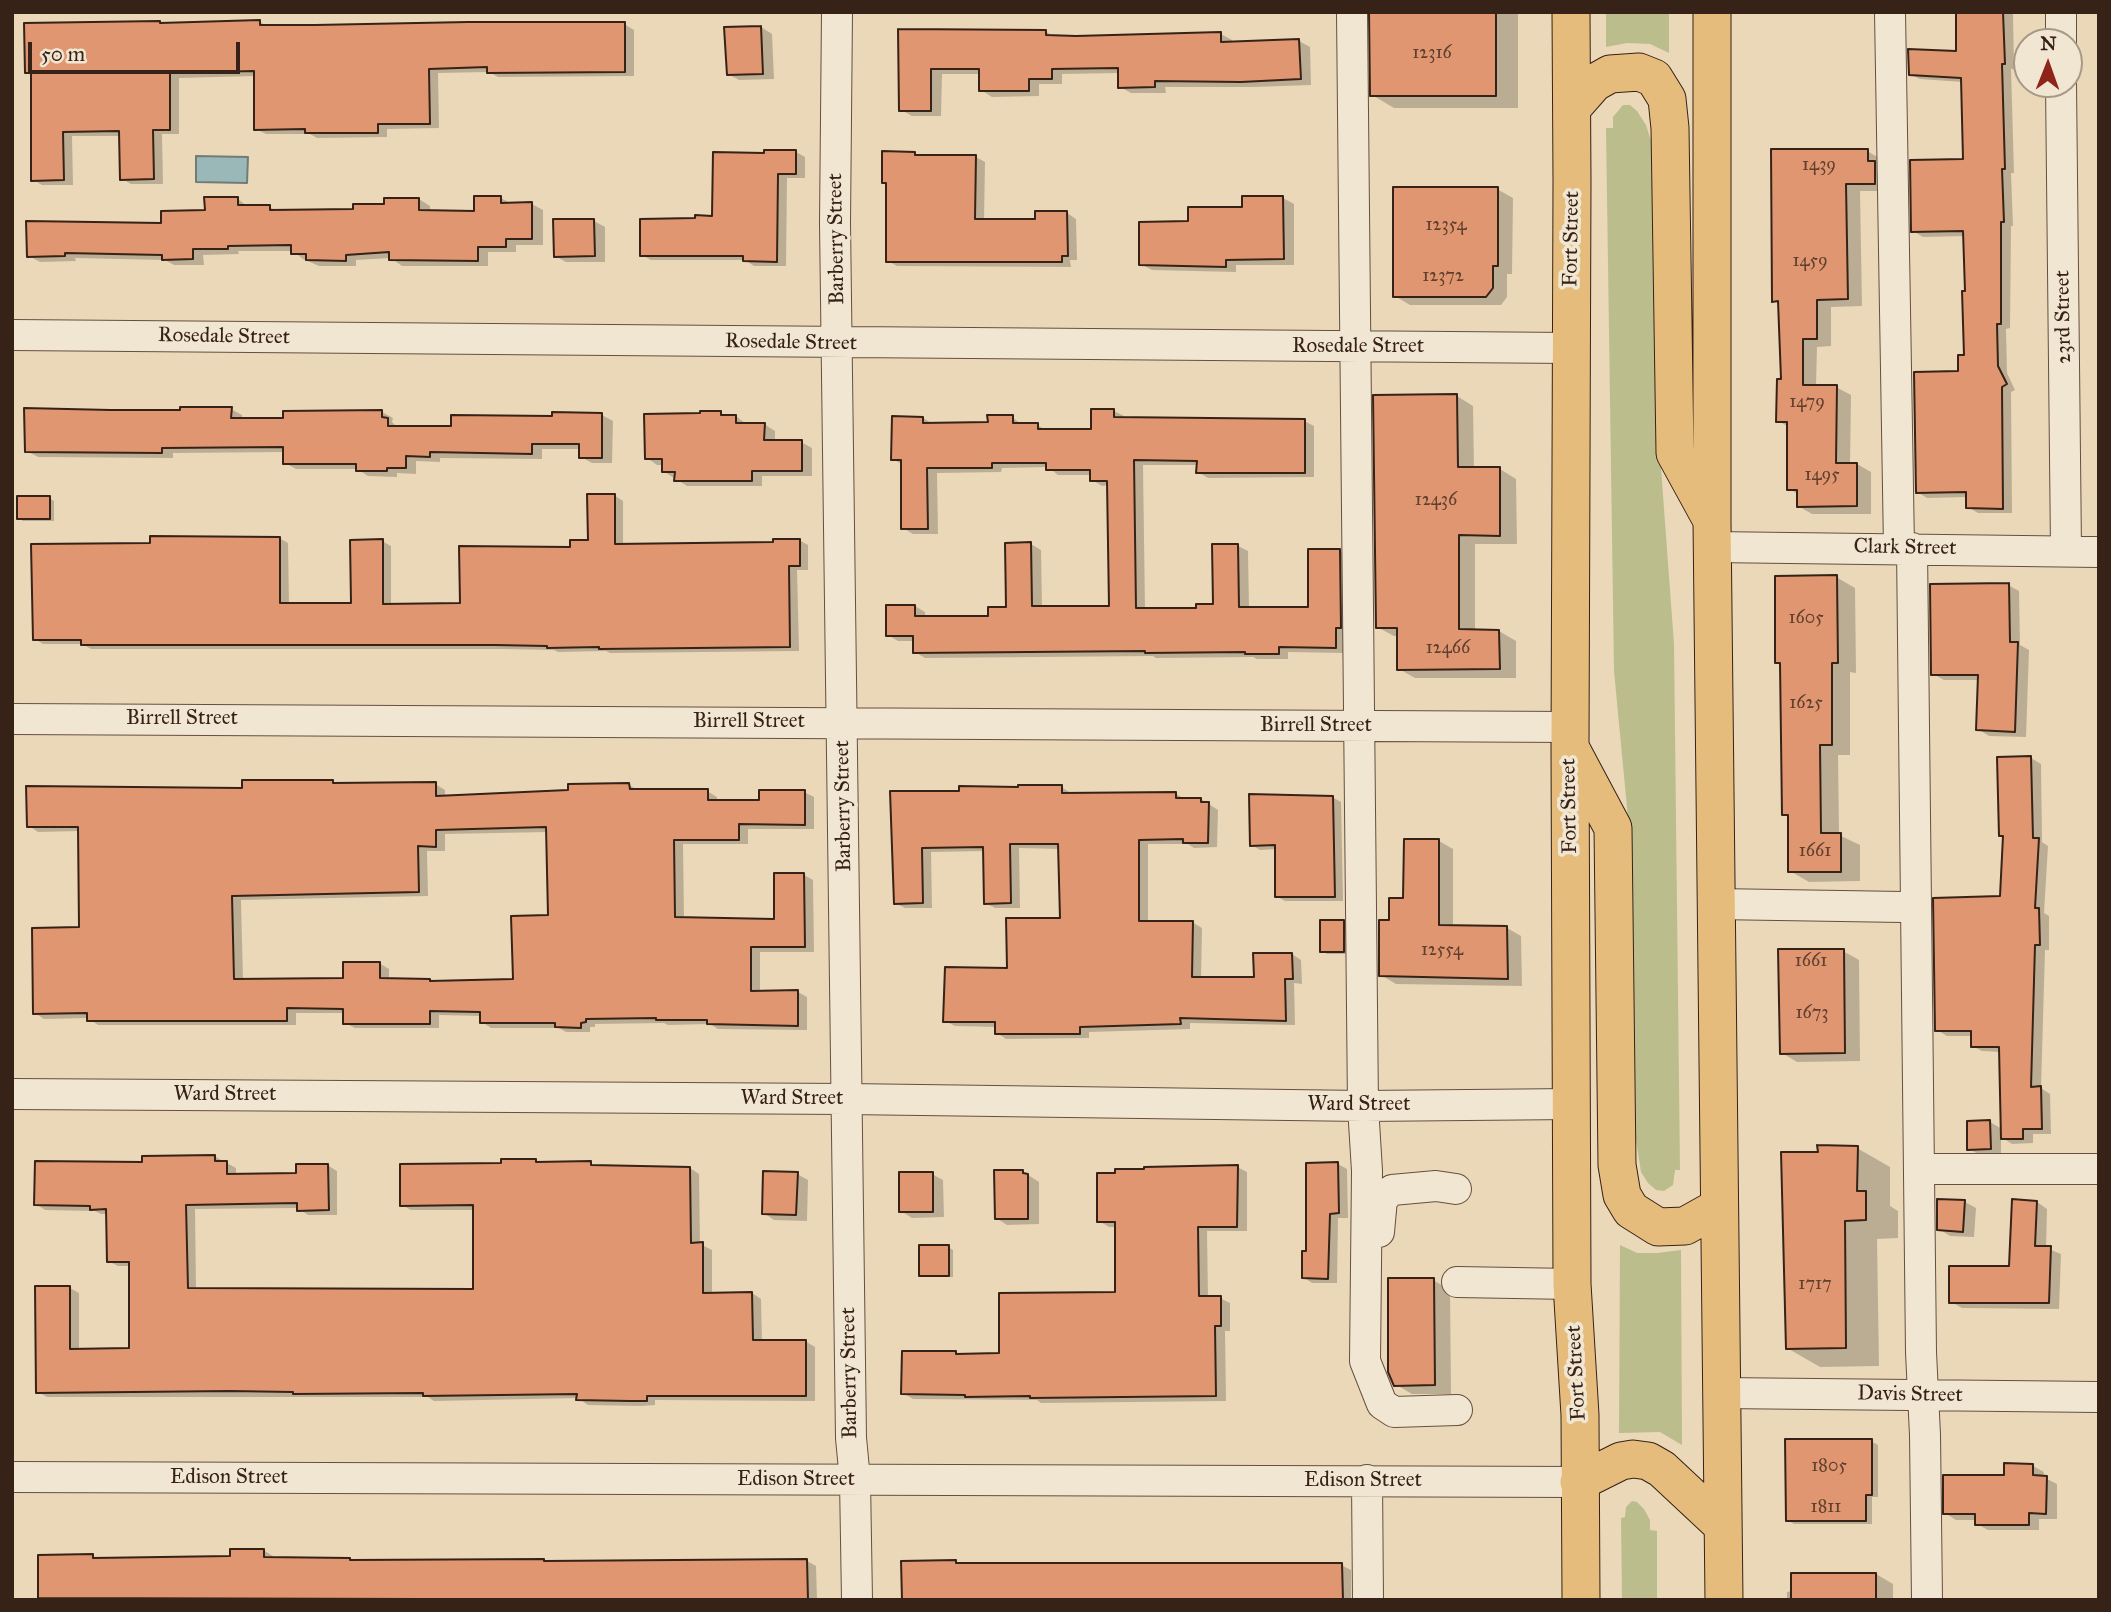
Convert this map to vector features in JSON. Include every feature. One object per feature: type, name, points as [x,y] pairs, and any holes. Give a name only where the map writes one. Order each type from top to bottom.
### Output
[{"type":"main road","name":"Fort Street","points":[[1571,12],[1570,737],[1573,1284],[1580,1415],[1581,1600]]},
{"type":"main road","points":[[1712,12],[1712,534],[1724,1600]]},
{"type":"main road","points":[[1572,108],[1594,83],[1611,74],[1639,72],[1654,78],[1667,99],[1670,128],[1675,453],[1712,534]]},
{"type":"main road","points":[[1570,737],[1613,828],[1617,1164],[1622,1195],[1631,1210],[1658,1227],[1685,1226],[1719,1207]]},
{"type":"main road","points":[[1579,1482],[1621,1461],[1648,1461],[1662,1469],[1723,1526]]},
{"type":"street","name":"Barberry Street","points":[[837,12],[835,223],[850,1438],[855,1480],[856,1600]]},
{"type":"street","points":[[1352,12],[1363,1106],[1367,1171],[1365,1361],[1382,1404],[1394,1412],[1457,1410]]},
{"type":"street","points":[[1890,12],[1905,548],[1927,1600]]},
{"type":"street","name":"23rd Street","points":[[2061,98],[2066,550]]},
{"type":"street","name":"Rosedale Street","points":[[12,335],[1570,348]]},
{"type":"street","name":"Clark Street","points":[[1712,534],[1905,548],[2099,552]]},
{"type":"street","name":"Birrell Street","points":[[12,719],[1360,726],[1570,737]]},
{"type":"street","points":[[1716,904],[1903,907]]},
{"type":"street","name":"Ward Street","points":[[12,1094],[847,1099],[1363,1106],[1572,1104]]},
{"type":"street","points":[[1919,1169],[2099,1169]]},
{"type":"street","points":[[1367,1171],[1455,1178],[1436,1186],[1392,1190],[1382,1199],[1379,1268],[1382,1404]]},
{"type":"street","points":[[1457,1282],[1573,1284]]},
{"type":"street","name":"Davis Street","points":[[1721,1393],[2099,1397]]},
{"type":"street","name":"Edison Street","points":[[12,1476],[1579,1482]]},
{"type":"street","points":[[1367,1480],[1368,1600]]},
{"type":"green space","points":[[1606,12],[1669,12],[1669,53],[1650,44],[1627,43],[1606,47]]},
{"type":"green space","points":[[1623,105],[1630,105],[1637,111],[1646,125],[1651,141],[1657,141],[1661,468],[1674,644],[1680,1170],[1675,1170],[1673,1185],[1664,1191],[1656,1190],[1648,1183],[1641,1172],[1636,1140],[1630,1140],[1628,818],[1614,671],[1606,128],[1613,128],[1613,117]]},
{"type":"green space","points":[[1620,1245],[1637,1253],[1681,1250],[1682,1445],[1660,1432],[1619,1433]]},
{"type":"green space","points":[[1632,1501],[1644,1509],[1650,1520],[1650,1530],[1657,1531],[1657,1600],[1622,1600],[1621,1518],[1625,1517],[1626,1507]]},
{"type":"water","points":[[196,156],[248,157],[247,183],[196,182]]},
{"type":"building","points":[[1369,12],[1496,12],[1496,96],[1370,96]]},
{"type":"building","points":[[1956,12],[2003,12],[2004,222],[2001,222],[2001,324],[1997,324],[1998,366],[2007,384],[2002,387],[2003,509],[1966,508],[1966,492],[1916,493],[1914,372],[1958,371],[1958,355],[1964,355],[1962,291],[1965,291],[1963,231],[1911,232],[1910,160],[1963,159],[1961,78],[1909,75],[1908,49],[1956,51]]},
{"type":"building","points":[[260,20],[260,25],[625,22],[625,72],[487,73],[487,67],[429,69],[430,124],[378,124],[378,133],[305,133],[305,129],[254,130],[254,71],[170,73],[170,130],[153,130],[154,179],[120,180],[119,131],[63,132],[64,180],[31,181],[31,73],[25,73],[24,23]]},
{"type":"building","points":[[761,26],[763,74],[727,75],[724,27]]},
{"type":"building","points":[[898,29],[1046,30],[1046,35],[1076,36],[1221,32],[1221,42],[1299,39],[1301,79],[1241,82],[1155,81],[1155,87],[1118,88],[1118,68],[1052,69],[1052,79],[1029,79],[1029,91],[979,91],[979,69],[931,69],[931,111],[899,111]]},
{"type":"building","points":[[1771,149],[1868,149],[1868,161],[1875,161],[1875,184],[1846,184],[1848,299],[1817,300],[1817,339],[1803,339],[1803,385],[1837,385],[1836,463],[1857,463],[1857,506],[1797,507],[1797,490],[1787,490],[1787,422],[1776,422],[1777,379],[1781,379],[1778,301],[1772,302]]},
{"type":"building","points":[[764,150],[796,150],[796,174],[778,174],[777,262],[743,261],[743,256],[640,256],[640,219],[712,216],[713,152],[764,153]]},
{"type":"building","points":[[882,151],[915,152],[915,155],[976,155],[975,219],[1035,219],[1035,211],[1067,211],[1068,256],[1062,256],[1062,262],[886,262],[886,183],[882,183]]},
{"type":"building","points":[[1393,187],[1498,187],[1498,266],[1493,266],[1493,288],[1486,297],[1393,297]]},
{"type":"building","points":[[474,196],[501,196],[501,203],[532,202],[532,239],[506,239],[506,247],[478,247],[478,261],[389,260],[389,252],[346,255],[346,261],[306,260],[306,254],[291,254],[291,245],[193,249],[193,259],[162,260],[162,255],[65,253],[65,256],[27,257],[26,221],[161,223],[161,211],[205,210],[204,197],[238,197],[238,205],[270,205],[270,210],[353,209],[353,204],[384,204],[384,198],[419,198],[419,210],[474,211]]},
{"type":"building","points":[[1242,196],[1283,196],[1284,259],[1226,260],[1226,267],[1139,265],[1139,222],[1188,221],[1188,207],[1242,207]]},
{"type":"building","points":[[553,219],[594,219],[595,256],[554,257]]},
{"type":"building","points":[[1457,394],[1458,467],[1500,467],[1500,536],[1459,535],[1459,629],[1499,630],[1500,669],[1397,670],[1397,628],[1376,628],[1373,395]]},
{"type":"building","points":[[180,407],[232,407],[231,418],[283,418],[283,411],[382,410],[382,417],[388,418],[388,426],[451,426],[451,415],[552,416],[552,412],[602,413],[602,458],[579,458],[579,444],[532,444],[532,454],[430,452],[430,457],[406,456],[406,468],[356,471],[356,464],[283,464],[283,447],[162,448],[162,453],[25,452],[24,408],[180,410]]},
{"type":"building","points":[[1091,409],[1114,409],[1114,417],[1305,419],[1305,473],[1196,473],[1197,461],[1134,460],[1136,608],[1196,608],[1196,604],[1213,604],[1212,544],[1238,544],[1239,607],[1308,607],[1308,549],[1340,549],[1341,628],[1336,628],[1336,648],[1279,647],[1279,654],[1145,651],[913,653],[913,636],[886,636],[886,605],[915,605],[915,616],[988,616],[988,607],[1006,607],[1005,543],[1031,542],[1032,606],[1109,606],[1107,481],[1090,481],[1090,470],[1046,470],[1046,463],[992,463],[992,468],[927,468],[928,529],[901,529],[901,460],[891,460],[892,416],[923,417],[923,423],[988,422],[987,415],[1013,415],[1013,423],[1038,423],[1038,429],[1091,429]]},
{"type":"building","points":[[721,411],[721,415],[736,415],[736,423],[765,423],[764,440],[802,440],[802,471],[752,471],[752,481],[674,481],[675,472],[662,472],[662,459],[645,459],[644,414]]},
{"type":"building","points":[[587,494],[615,494],[615,544],[773,542],[773,539],[800,539],[800,566],[789,566],[790,647],[599,649],[495,645],[81,645],[81,640],[33,640],[31,544],[150,543],[150,536],[280,537],[280,603],[351,603],[350,540],[383,539],[383,604],[460,603],[459,546],[570,547],[570,540],[588,540]]},
{"type":"building","points":[[17,496],[50,496],[50,519],[17,519]]},
{"type":"building","points":[[1837,575],[1838,663],[1832,663],[1832,745],[1820,745],[1821,833],[1841,833],[1841,872],[1788,872],[1788,815],[1782,815],[1780,663],[1775,663],[1775,576]]},
{"type":"building","points":[[2009,583],[2010,642],[2018,642],[2015,732],[1976,730],[1978,675],[1931,675],[1930,584]]},
{"type":"building","points":[[2031,756],[2033,838],[2039,838],[2035,908],[2039,908],[2040,945],[2035,945],[2031,1087],[2041,1086],[2042,1129],[2023,1129],[2023,1139],[2001,1139],[1999,1047],[1971,1047],[1971,1031],[1935,1031],[1933,898],[2000,896],[2003,836],[1999,836],[1997,757]]},
{"type":"building","points":[[242,780],[436,782],[436,796],[568,790],[568,784],[629,783],[630,789],[708,789],[708,800],[759,800],[759,790],[805,790],[805,825],[739,824],[739,840],[674,840],[675,917],[774,919],[774,873],[804,873],[805,947],[751,947],[751,991],[798,990],[798,1026],[707,1024],[707,1020],[656,1018],[586,1019],[586,1022],[581,1023],[581,1028],[555,1027],[555,1023],[480,1023],[480,1012],[430,1011],[430,1024],[343,1024],[343,1009],[287,1008],[287,1021],[87,1021],[87,1013],[33,1014],[32,928],[79,927],[78,827],[27,827],[26,786],[242,788]],"holes":[[[546,827],[548,915],[511,916],[513,979],[430,981],[380,978],[380,962],[343,962],[343,978],[234,979],[232,896],[419,892],[418,846],[436,847],[436,830]]]},
{"type":"building","points":[[1062,785],[1062,793],[1176,792],[1176,798],[1201,798],[1201,802],[1209,802],[1208,843],[1183,843],[1183,839],[1139,840],[1139,921],[1193,921],[1192,977],[1254,977],[1253,953],[1292,953],[1293,979],[1285,979],[1286,1021],[1180,1018],[1181,1024],[1080,1027],[1080,1034],[995,1034],[995,1022],[943,1022],[945,967],[1007,968],[1006,918],[1060,918],[1058,844],[1010,844],[1011,903],[984,904],[983,847],[922,848],[923,903],[894,904],[890,791],[959,791],[959,786]]},
{"type":"building","points":[[1249,794],[1333,796],[1335,897],[1275,897],[1275,845],[1250,846]]},
{"type":"building","points":[[1404,839],[1439,839],[1439,925],[1507,926],[1508,979],[1379,976],[1379,920],[1389,920],[1389,898],[1403,898]]},
{"type":"building","points":[[1320,920],[1344,920],[1344,952],[1320,952]]},
{"type":"building","points":[[1778,949],[1844,949],[1845,1053],[1780,1054]]},
{"type":"building","points":[[1990,1120],[1991,1149],[1967,1150],[1967,1121]]},
{"type":"building","points":[[1817,1145],[1858,1146],[1857,1191],[1866,1191],[1866,1220],[1845,1221],[1846,1348],[1786,1349],[1781,1152],[1818,1152]]},
{"type":"building","points":[[215,1155],[215,1161],[227,1161],[227,1174],[296,1173],[296,1164],[328,1164],[329,1210],[297,1211],[297,1203],[186,1205],[188,1288],[473,1289],[473,1205],[400,1206],[400,1164],[501,1163],[501,1159],[536,1159],[536,1162],[591,1161],[591,1165],[690,1167],[691,1243],[703,1242],[703,1293],[752,1292],[753,1340],[806,1340],[806,1396],[647,1396],[647,1401],[630,1401],[576,1400],[577,1394],[423,1396],[423,1393],[293,1394],[230,1391],[36,1393],[35,1286],[70,1286],[70,1349],[129,1348],[129,1262],[107,1262],[106,1209],[90,1210],[90,1206],[34,1205],[35,1161],[142,1162],[142,1156]]},
{"type":"building","points":[[1338,1162],[1339,1213],[1330,1214],[1328,1279],[1302,1278],[1302,1251],[1306,1251],[1306,1163]]},
{"type":"building","points":[[1238,1165],[1237,1227],[1198,1227],[1199,1296],[1221,1296],[1221,1326],[1215,1326],[1216,1396],[1030,1398],[901,1394],[902,1351],[999,1353],[999,1293],[1115,1292],[1115,1222],[1097,1222],[1097,1173],[1115,1173],[1115,1169],[1144,1167]]},
{"type":"building","points":[[994,1170],[1023,1170],[1023,1173],[1028,1174],[1028,1219],[995,1219]]},
{"type":"building","points":[[763,1171],[798,1172],[796,1215],[762,1214]]},
{"type":"building","points":[[899,1172],[933,1172],[933,1212],[899,1212]]},
{"type":"building","points":[[1937,1199],[1965,1200],[1963,1232],[1937,1230]]},
{"type":"building","points":[[2012,1199],[2037,1201],[2035,1246],[2051,1246],[2049,1303],[1949,1303],[1949,1266],[2009,1266]]},
{"type":"building","points":[[919,1245],[949,1245],[949,1276],[919,1276]]},
{"type":"building","points":[[1388,1278],[1434,1278],[1435,1385],[1394,1386],[1388,1372]]},
{"type":"building","points":[[1785,1439],[1872,1439],[1872,1495],[1866,1495],[1866,1521],[1786,1521]]},
{"type":"building","points":[[2004,1463],[2033,1464],[2033,1475],[2047,1476],[2046,1514],[2029,1513],[2029,1525],[1975,1525],[1975,1514],[1943,1514],[1943,1475],[2004,1475]]},
{"type":"building","points":[[230,1549],[264,1549],[264,1557],[350,1560],[807,1559],[808,1600],[38,1598],[38,1555],[93,1554],[93,1558],[230,1556]]},
{"type":"building","points":[[956,1560],[956,1563],[1342,1563],[1343,1600],[902,1600],[901,1561]]},
{"type":"building","points":[[1791,1573],[1876,1573],[1876,1600],[1791,1600]]}]
